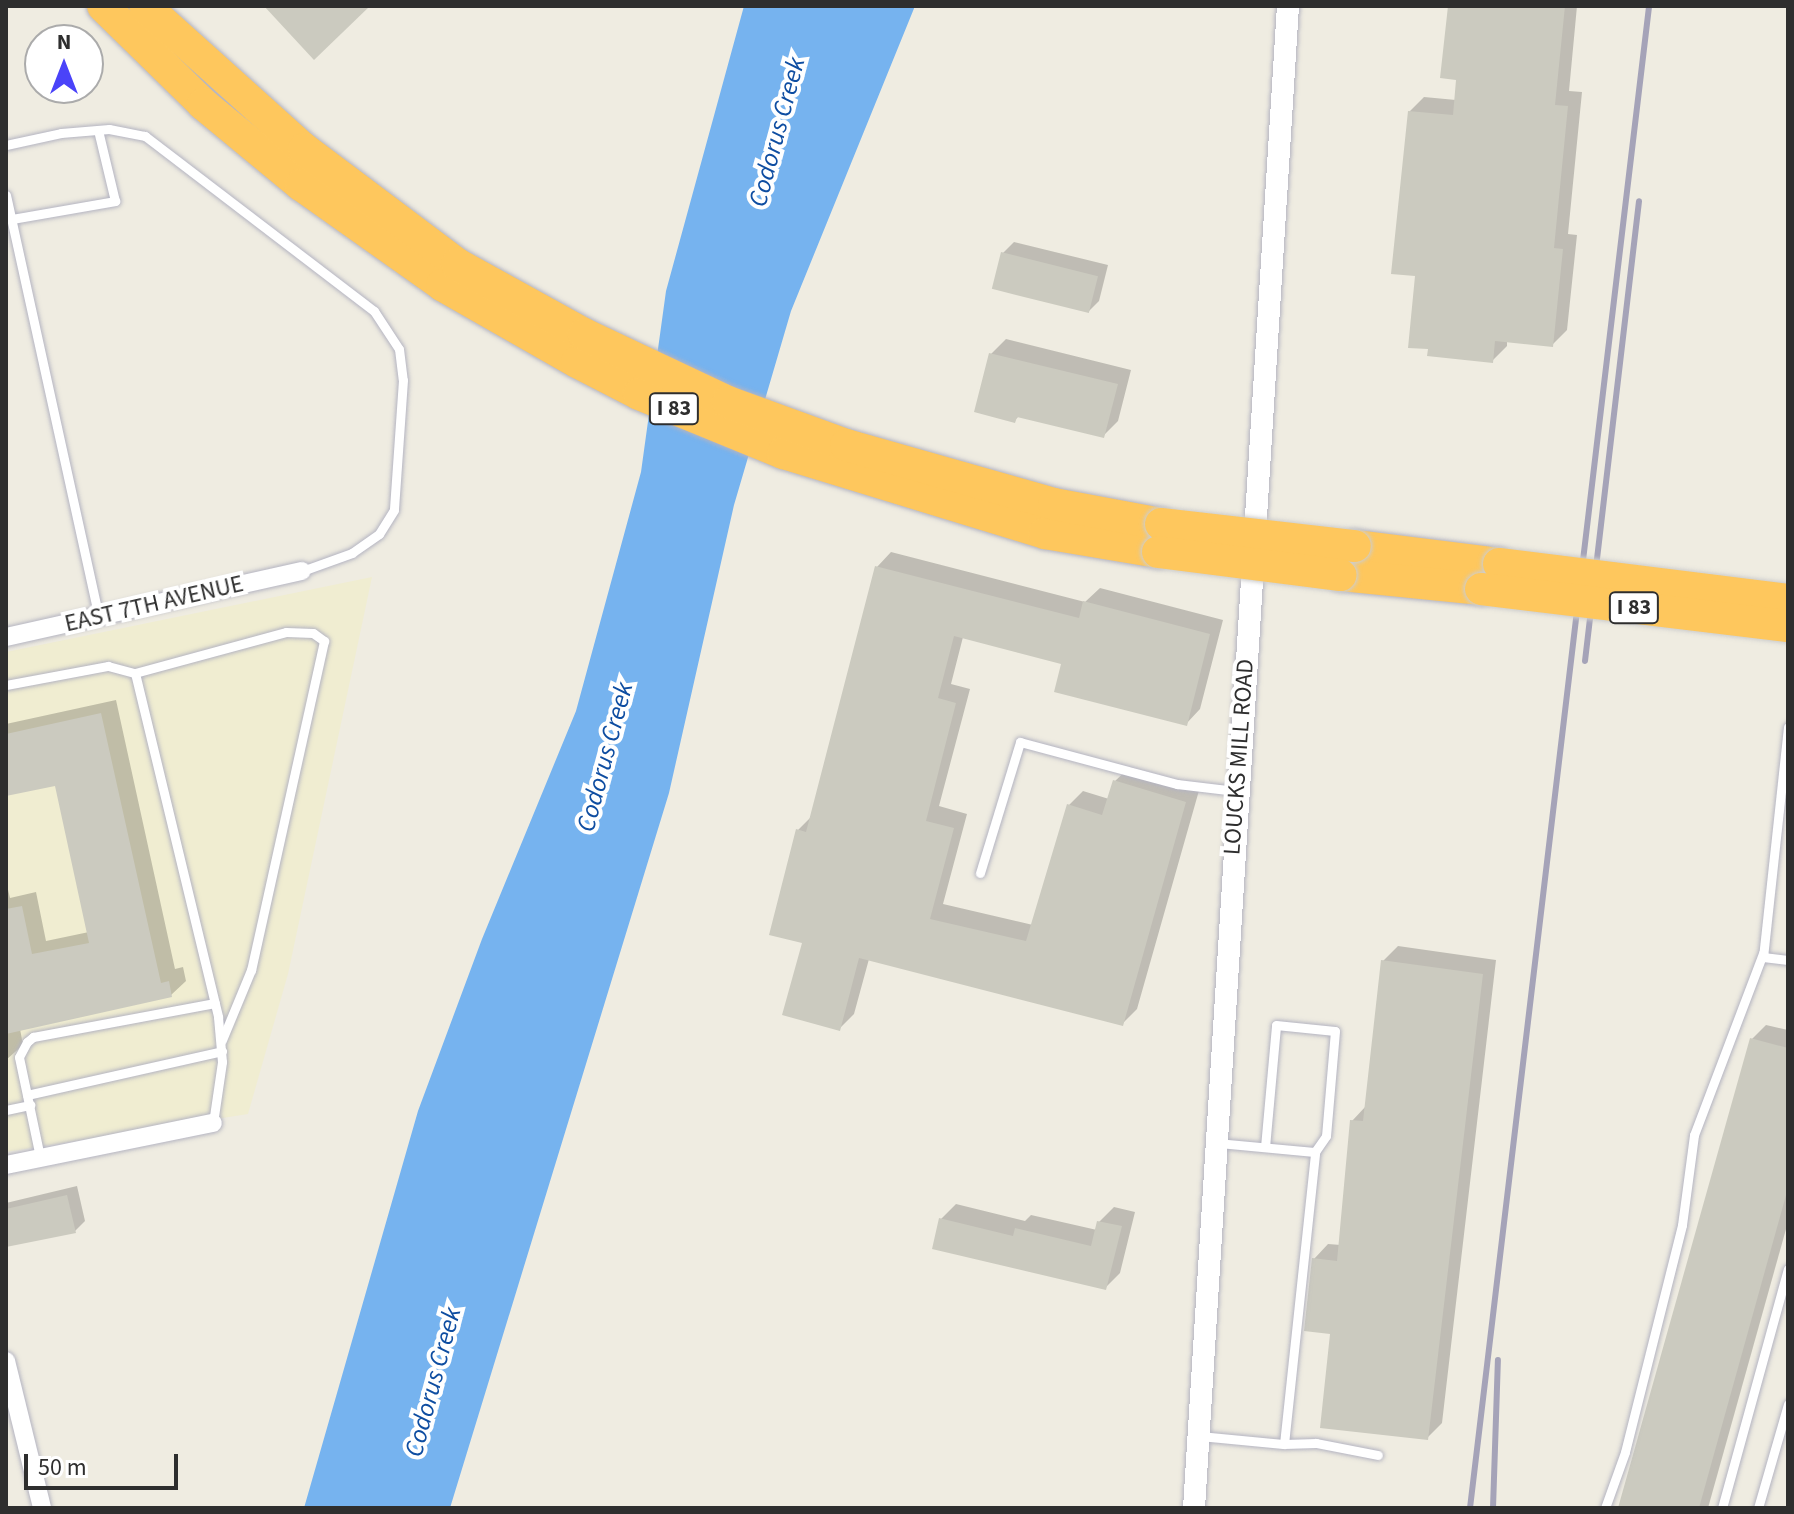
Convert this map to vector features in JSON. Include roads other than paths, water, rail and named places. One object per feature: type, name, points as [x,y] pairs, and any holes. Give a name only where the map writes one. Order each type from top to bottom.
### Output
[{"type":"highway","name":"I 83","points":[[103,6],[154,58],[250,144],[368,236],[449,274]]},
{"type":"highway","name":"I 83","points":[[145,6],[304,149],[508,325],[639,394],[783,453],[926,483],[1045,533],[1160,538],[1490,577],[1788,600]]},
{"type":"highway","name":"I 83","points":[[1490,577],[1788,626]]},
{"type":"street","name":"LOUCKS MILL ROAD","points":[[1194,1508],[1236,791],[1288,6]]},
{"type":"street","name":"EAST 7TH AVENUE","points":[[6,637],[302,571]]},
{"type":"street","points":[[6,1165],[213,1123]]},
{"type":"street","points":[[6,1361],[13,1419],[42,1508]]},
{"type":"lane","points":[[12,219],[115,201],[98,130]]},
{"type":"lane","points":[[6,145],[98,130],[131,131],[157,145],[374,311],[399,349],[403,380],[394,510],[379,534],[352,553],[302,571]]},
{"type":"lane","points":[[6,195],[99,617]]},
{"type":"lane","points":[[6,685],[108,666],[135,673],[286,632],[313,633],[324,641],[251,970],[222,1040]]},
{"type":"lane","points":[[135,673],[222,1040],[213,1123]]},
{"type":"lane","points":[[1605,1508],[1625,1452],[1682,1225],[1694,1135],[1763,953],[1788,727]]},
{"type":"lane","points":[[980,873],[1020,742],[1177,784],[1236,791]]},
{"type":"lane","points":[[1763,953],[1763,957],[1788,960]]},
{"type":"lane","points":[[40,1157],[19,1057],[33,1037],[215,1003]]},
{"type":"lane","points":[[1265,1147],[1276,1025],[1335,1031],[1326,1136],[1315,1152],[1284,1444]]},
{"type":"lane","points":[[6,1110],[28,1100],[222,1051]]},
{"type":"lane","points":[[1216,1143],[1315,1152]]},
{"type":"lane","points":[[1722,1508],[1788,1269]]},
{"type":"lane","points":[[1758,1508],[1788,1404]]},
{"type":"lane","points":[[1199,1436],[1284,1444],[1316,1443],[1378,1455]]},
{"type":"water","name":"Codorus Creek","points":[[744,6],[915,6],[791,311],[734,505],[669,793],[450,1508],[304,1508],[418,1111],[482,939],[576,711],[641,472],[666,291]]},
{"type":"railway","points":[[1470,1508],[1649,6]]},
{"type":"railway","points":[[1585,661],[1639,201]]},
{"type":"railway","points":[[1493,1508],[1498,1360]]}]
